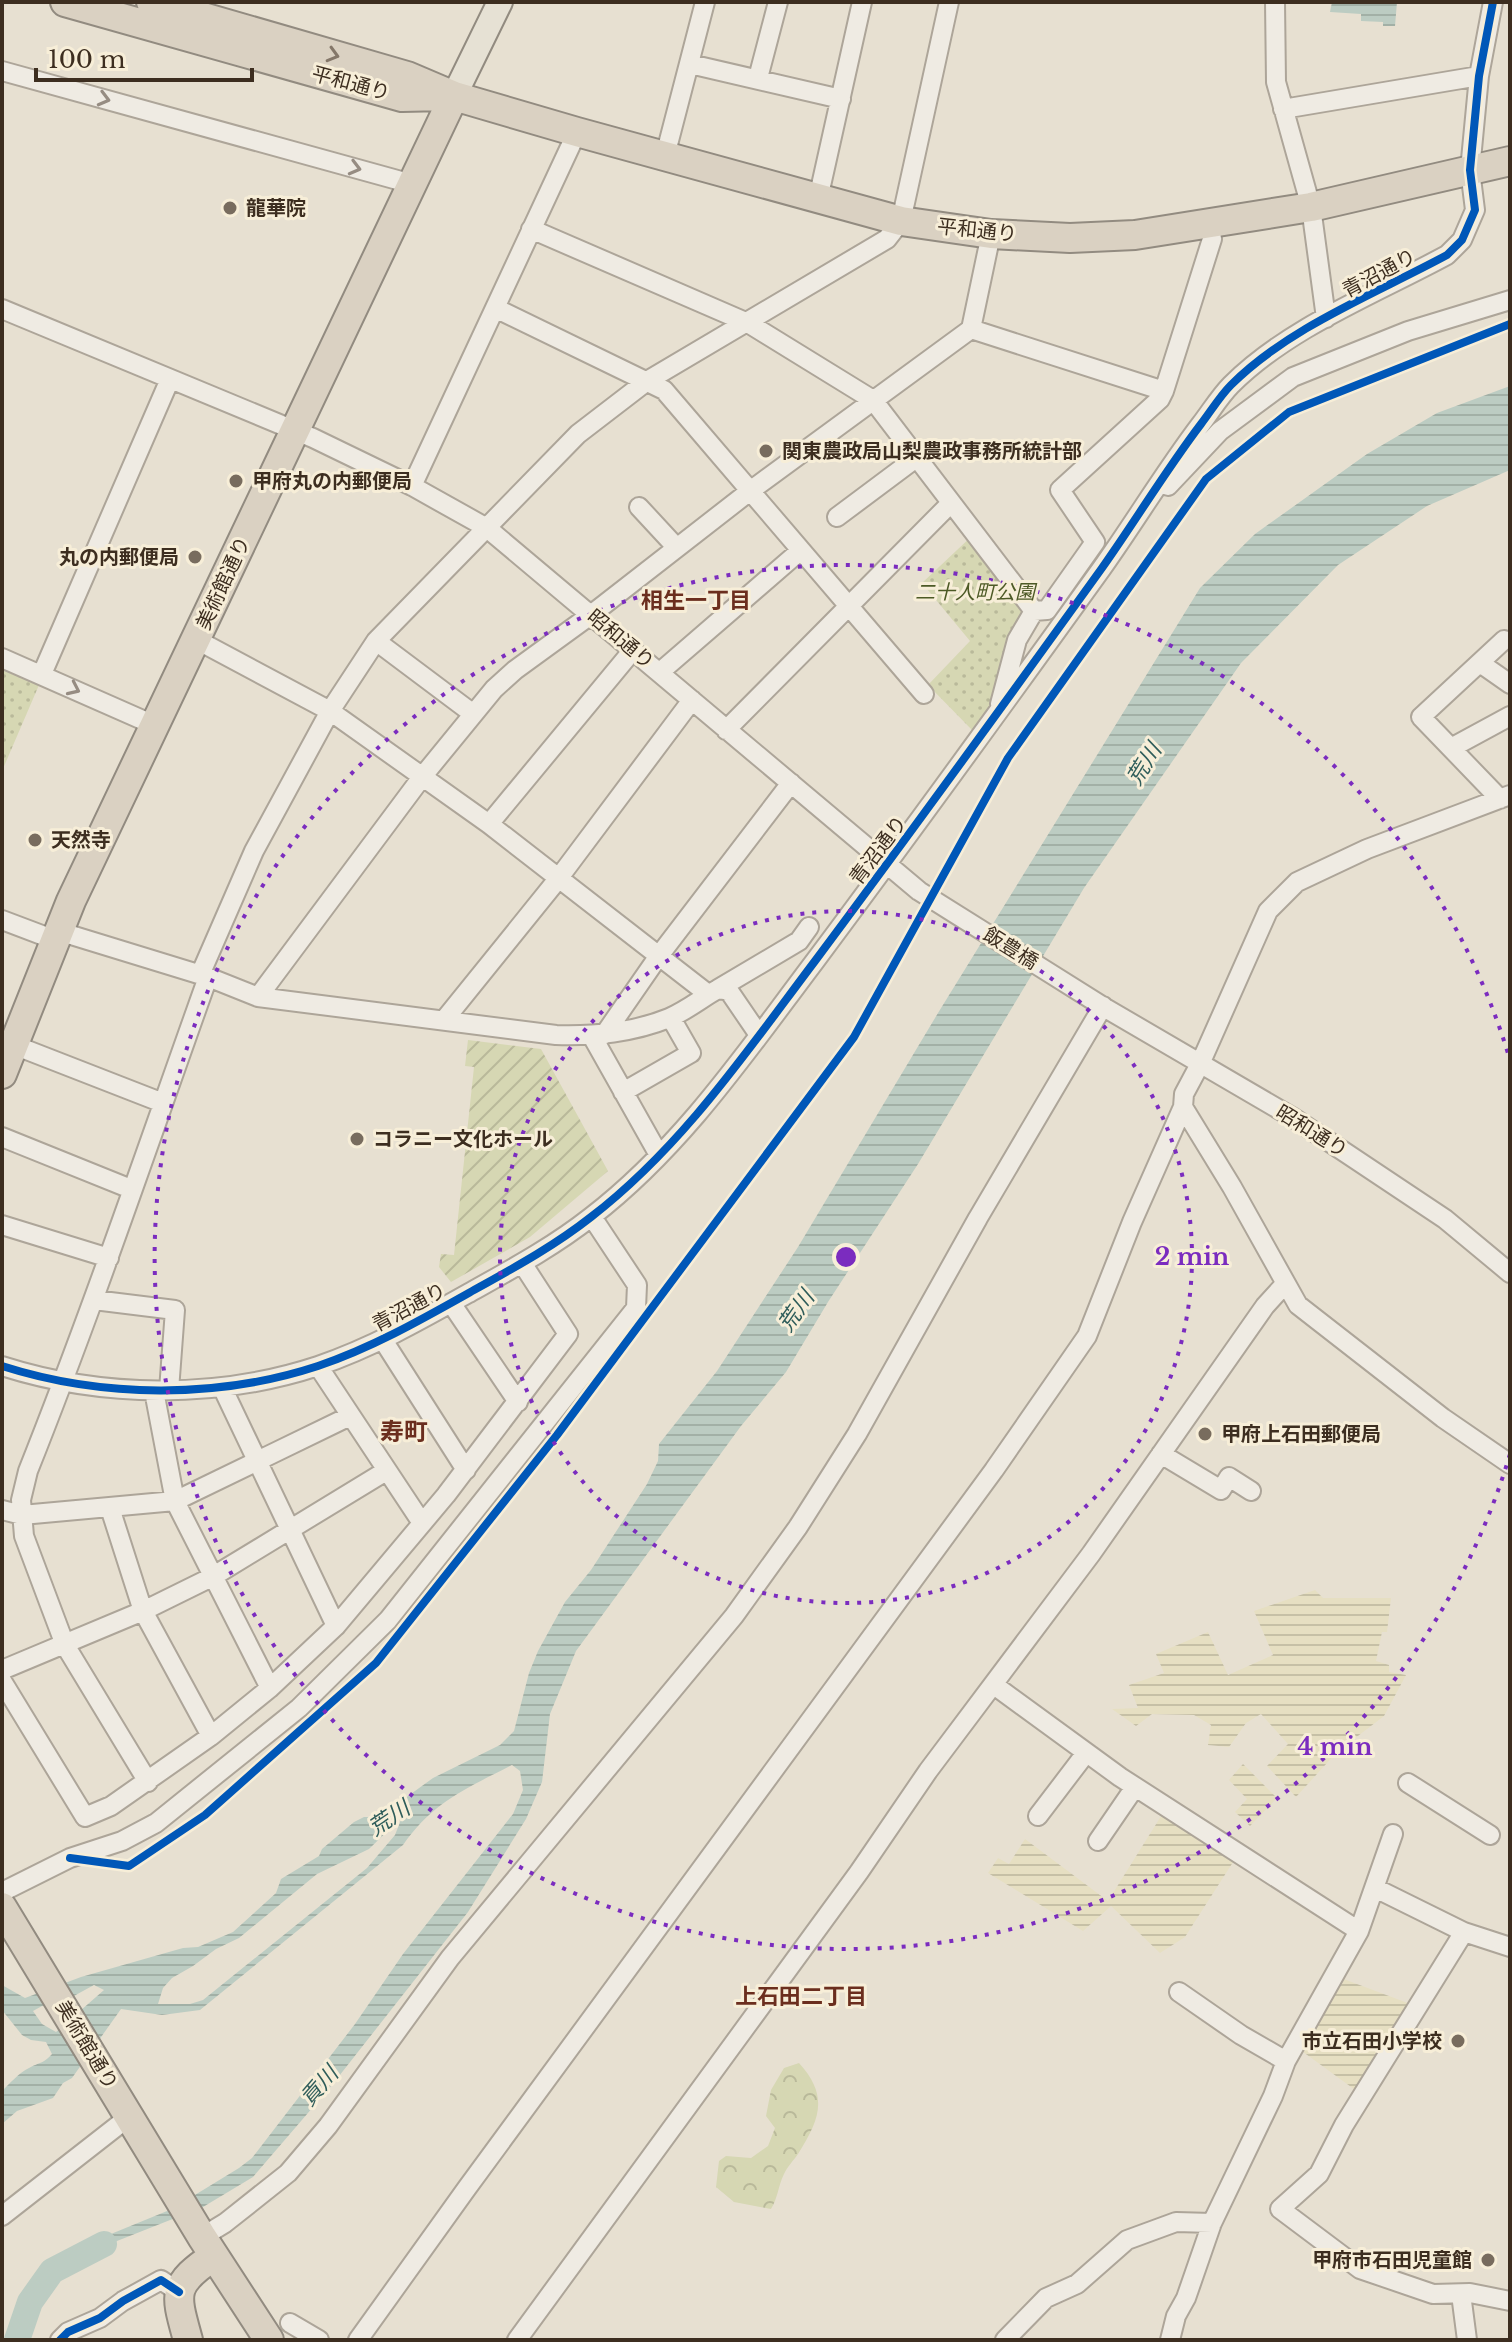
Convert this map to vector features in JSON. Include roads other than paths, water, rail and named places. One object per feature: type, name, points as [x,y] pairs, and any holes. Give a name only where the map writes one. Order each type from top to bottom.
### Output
[{"type":"highway","name":"平和通り","points":[[65,2],[402,97],[454,96]]},
{"type":"highway","name":"平和通り","points":[[151,2],[407,76],[454,96],[818,199],[901,221],[991,234],[1070,238],[1135,235],[1311,207],[1510,161]]},
{"type":"highway","name":"美術館通り","points":[[7,1056],[57,936],[154,725],[454,96]]},
{"type":"highway","name":"美術館通り","points":[[8,1916],[205,2240],[279,2332]]},
{"type":"highway","points":[[188,2340],[179,2292],[205,2240]]},
{"type":"main road","points":[[454,96],[500,2]]},
{"type":"street","points":[[665,156],[705,2]]},
{"type":"street","points":[[758,78],[778,2]]},
{"type":"street","points":[[818,199],[862,2]]},
{"type":"street","points":[[148,1782],[65,1645],[24,1536],[21,1500],[28,1471],[109,1258],[204,976],[254,851],[330,711],[376,641],[578,434],[647,381],[887,239],[901,221],[949,2]]},
{"type":"street","points":[[1275,2],[1276,82],[1311,207],[1326,318]]},
{"type":"street","name":"青沼通り","points":[[2,1366],[64,1382],[161,1390],[222,1387],[265,1380],[318,1366],[383,1340],[522,1263],[592,1217],[659,1155],[707,1104],[888,864],[1230,386],[1288,338],[1417,272],[1447,255],[1462,240],[1475,210],[1470,170],[1479,76],[1493,2]]},
{"type":"street","points":[[690,64],[841,99]]},
{"type":"street","points":[[2,71],[412,184]]},
{"type":"street","points":[[1283,109],[1479,76]]},
{"type":"street","points":[[412,486],[577,132]]},
{"type":"street","points":[[1034,611],[1047,610],[1095,542],[1060,490],[1160,399],[1164,391],[1212,239],[1209,223]]},
{"type":"street","points":[[531,229],[748,323],[873,400],[1034,611]]},
{"type":"street","points":[[258,997],[472,713],[515,670],[750,491],[971,329],[991,234]]},
{"type":"street","points":[[1141,513],[1220,431],[1293,377],[1408,331],[1510,300]]},
{"type":"street","points":[[495,308],[664,390],[924,694]]},
{"type":"street","name":"昭和通り","points":[[2,309],[296,430],[412,486],[487,528],[919,891]]},
{"type":"street","points":[[971,329],[1164,391]]},
{"type":"street","points":[[42,674],[170,379]]},
{"type":"street","points":[[837,517],[916,458]]},
{"type":"street","points":[[726,730],[950,504]]},
{"type":"street","points":[[639,507],[677,548]]},
{"type":"street","points":[[660,672],[800,551]]},
{"type":"street","points":[[999,711],[1005,676],[1017,640],[1034,611]]},
{"type":"street","points":[[197,640],[330,711],[489,824],[658,957],[713,991],[729,991],[759,1035]]},
{"type":"street","points":[[358,2340],[994,1470],[1087,1336],[1132,1222],[1183,1107],[1184,1094],[1268,911],[1297,882],[1367,849],[1505,797],[1421,717],[1504,640]]},
{"type":"street","points":[[376,641],[472,713]]},
{"type":"street","points":[[489,824],[633,650]]},
{"type":"street","points":[[2,658],[154,725]]},
{"type":"street","points":[[1480,663],[1510,684]]},
{"type":"street","points":[[445,1019],[558,879],[692,700]]},
{"type":"street","points":[[1451,748],[1510,716]]},
{"type":"street","points":[[598,1036],[791,783]]},
{"type":"street","name":"飯豊橋","points":[[919,891],[1103,1006]]},
{"type":"street","points":[[2,920],[204,976],[258,997],[556,1035],[598,1036],[671,1018],[799,941],[809,927]]},
{"type":"street","points":[[205,2240],[278,2181],[328,2126],[450,1958],[734,1616],[798,1527],[857,1434],[978,1218],[1103,1006]]},
{"type":"street","name":"昭和通り","points":[[1103,1006],[1292,1117],[1413,1196],[1465,1234],[1510,1273]]},
{"type":"street","points":[[623,1092],[691,1053],[671,1018]]},
{"type":"street","points":[[598,1036],[623,1092],[659,1155]]},
{"type":"street","points":[[7,1056],[163,1103]]},
{"type":"street","points":[[1183,1107],[1298,1305],[1443,1418],[1510,1464]]},
{"type":"street","points":[[2,1137],[131,1189]]},
{"type":"street","points":[[2,1892],[70,1858],[122,1841],[156,1823],[299,1708],[388,1620],[636,1308],[637,1285],[592,1217]]},
{"type":"street","points":[[2,1225],[109,1258]]},
{"type":"street","points":[[2,1681],[85,1817],[111,1806],[211,1736],[270,1688],[336,1626],[466,1470],[568,1334],[522,1263]]},
{"type":"street","points":[[517,2340],[826,1918],[928,1771],[994,1685],[1265,1306],[1285,1284]]},
{"type":"street","points":[[94,1300],[175,1310],[161,1390],[175,1501],[270,1688]]},
{"type":"street","points":[[451,1303],[518,1402]]},
{"type":"street","points":[[383,1340],[466,1470]]},
{"type":"street","points":[[318,1366],[422,1523]]},
{"type":"street","points":[[222,1387],[336,1626]]},
{"type":"street","points":[[2,1510],[22,1515],[175,1501],[350,1416]]},
{"type":"street","points":[[1161,1454],[1221,1490],[1229,1477],[1251,1491]]},
{"type":"street","points":[[2,1670],[143,1611],[212,1577],[386,1471]]},
{"type":"street","points":[[110,1508],[143,1611],[211,1736]]},
{"type":"street","points":[[994,1685],[1135,1787],[1359,1931]]},
{"type":"street","points":[[1038,1816],[1086,1753]]},
{"type":"street","points":[[1408,1783],[1490,1835]]},
{"type":"street","points":[[1098,1841],[1135,1787]]},
{"type":"street","points":[[1170,2340],[1176,2316],[1186,2298],[1212,2223],[1273,2096],[1286,2061],[1359,1931],[1393,1834]]},
{"type":"street","points":[[1375,1888],[1464,1932],[1510,1947]]},
{"type":"street","points":[[1464,1932],[1344,2125],[1319,2174],[1280,2209],[1360,2269],[1433,2294],[1461,2294],[1510,2301]]},
{"type":"street","points":[[1179,1992],[1241,2035],[1286,2061]]},
{"type":"street","points":[[2,2216],[127,2111]]},
{"type":"street","points":[[1005,2340],[1046,2298],[1077,2284],[1117,2245],[1176,2222],[1212,2223]]},
{"type":"street","points":[[60,2340],[68,2332],[100,2318],[161,2280],[179,2292]]},
{"type":"street","points":[[1461,2294],[1467,2340]]},
{"type":"street","points":[[279,2332],[319,2340]]},
{"type":"water","points":[[1332,2],[1397,2],[1395,26],[1361,21],[1361,14],[1330,12]]},
{"type":"water","name":"荒川","points":[[1510,386],[1510,470],[1427,506],[1338,565],[1241,663],[1084,888],[918,1164],[786,1372],[741,1426],[576,1651],[550,1714],[542,1782],[526,1819],[468,1912],[332,2085],[253,2177],[203,2207],[74,2258],[106,2236],[172,2209],[252,2158],[355,2024],[403,1954],[513,1814],[523,1790],[520,1771],[512,1765],[439,1807],[403,1845],[200,2010],[162,2015],[121,2009],[72,2078],[63,2083],[53,2098],[17,2111],[2,2124],[2,2091],[22,2073],[52,2054],[46,2042],[22,2035],[2,2010],[2,1985],[25,1998],[81,1977],[183,1948],[198,1947],[233,1932],[276,1893],[281,1879],[319,1856],[322,1849],[354,1822],[364,1817],[379,1817],[433,1778],[500,1745],[514,1731],[538,1651],[565,1602],[591,1570],[647,1484],[658,1461],[659,1444],[717,1371],[798,1247],[1200,588],[1255,534],[1367,454],[1437,413]],"holes":[[[402,1817],[395,1835],[367,1868],[203,2000],[190,2004],[158,2004],[163,1988],[172,1978],[239,1938],[317,1874],[369,1849]],[[94,1985],[104,1990],[56,2032],[42,2024],[33,2011],[61,2003]]]},
{"type":"waterway","name":"貢川","points":[[17,2340],[30,2302],[52,2271],[104,2244]]},
{"type":"place","name":"龍華院","points":[[230,208]]},
{"type":"place","name":"関東農政局山梨農政事務所統計部","points":[[766,451]]},
{"type":"place","name":"甲府丸の内郵便局","points":[[236,481]]},
{"type":"place","name":"丸の内郵便局","points":[[195,557]]},
{"type":"place","name":"天然寺","points":[[35,840]]},
{"type":"place","name":"コラニー文化ホール","points":[[357,1139]]},
{"type":"place","name":"甲府上石田郵便局","points":[[1205,1434]]},
{"type":"place","name":"市立石田小学校","points":[[1458,2041]]},
{"type":"place","name":"甲府市石田児童館","points":[[1488,2260]]},
{"type":"district","name":"相生一丁目","points":[[696,600]]},
{"type":"district","name":"寿町","points":[[404,1431]]},
{"type":"district","name":"上石田二丁目","points":[[801,1996]]},
{"type":"park label","name":"二十人町公園","points":[[975,592]]}]
